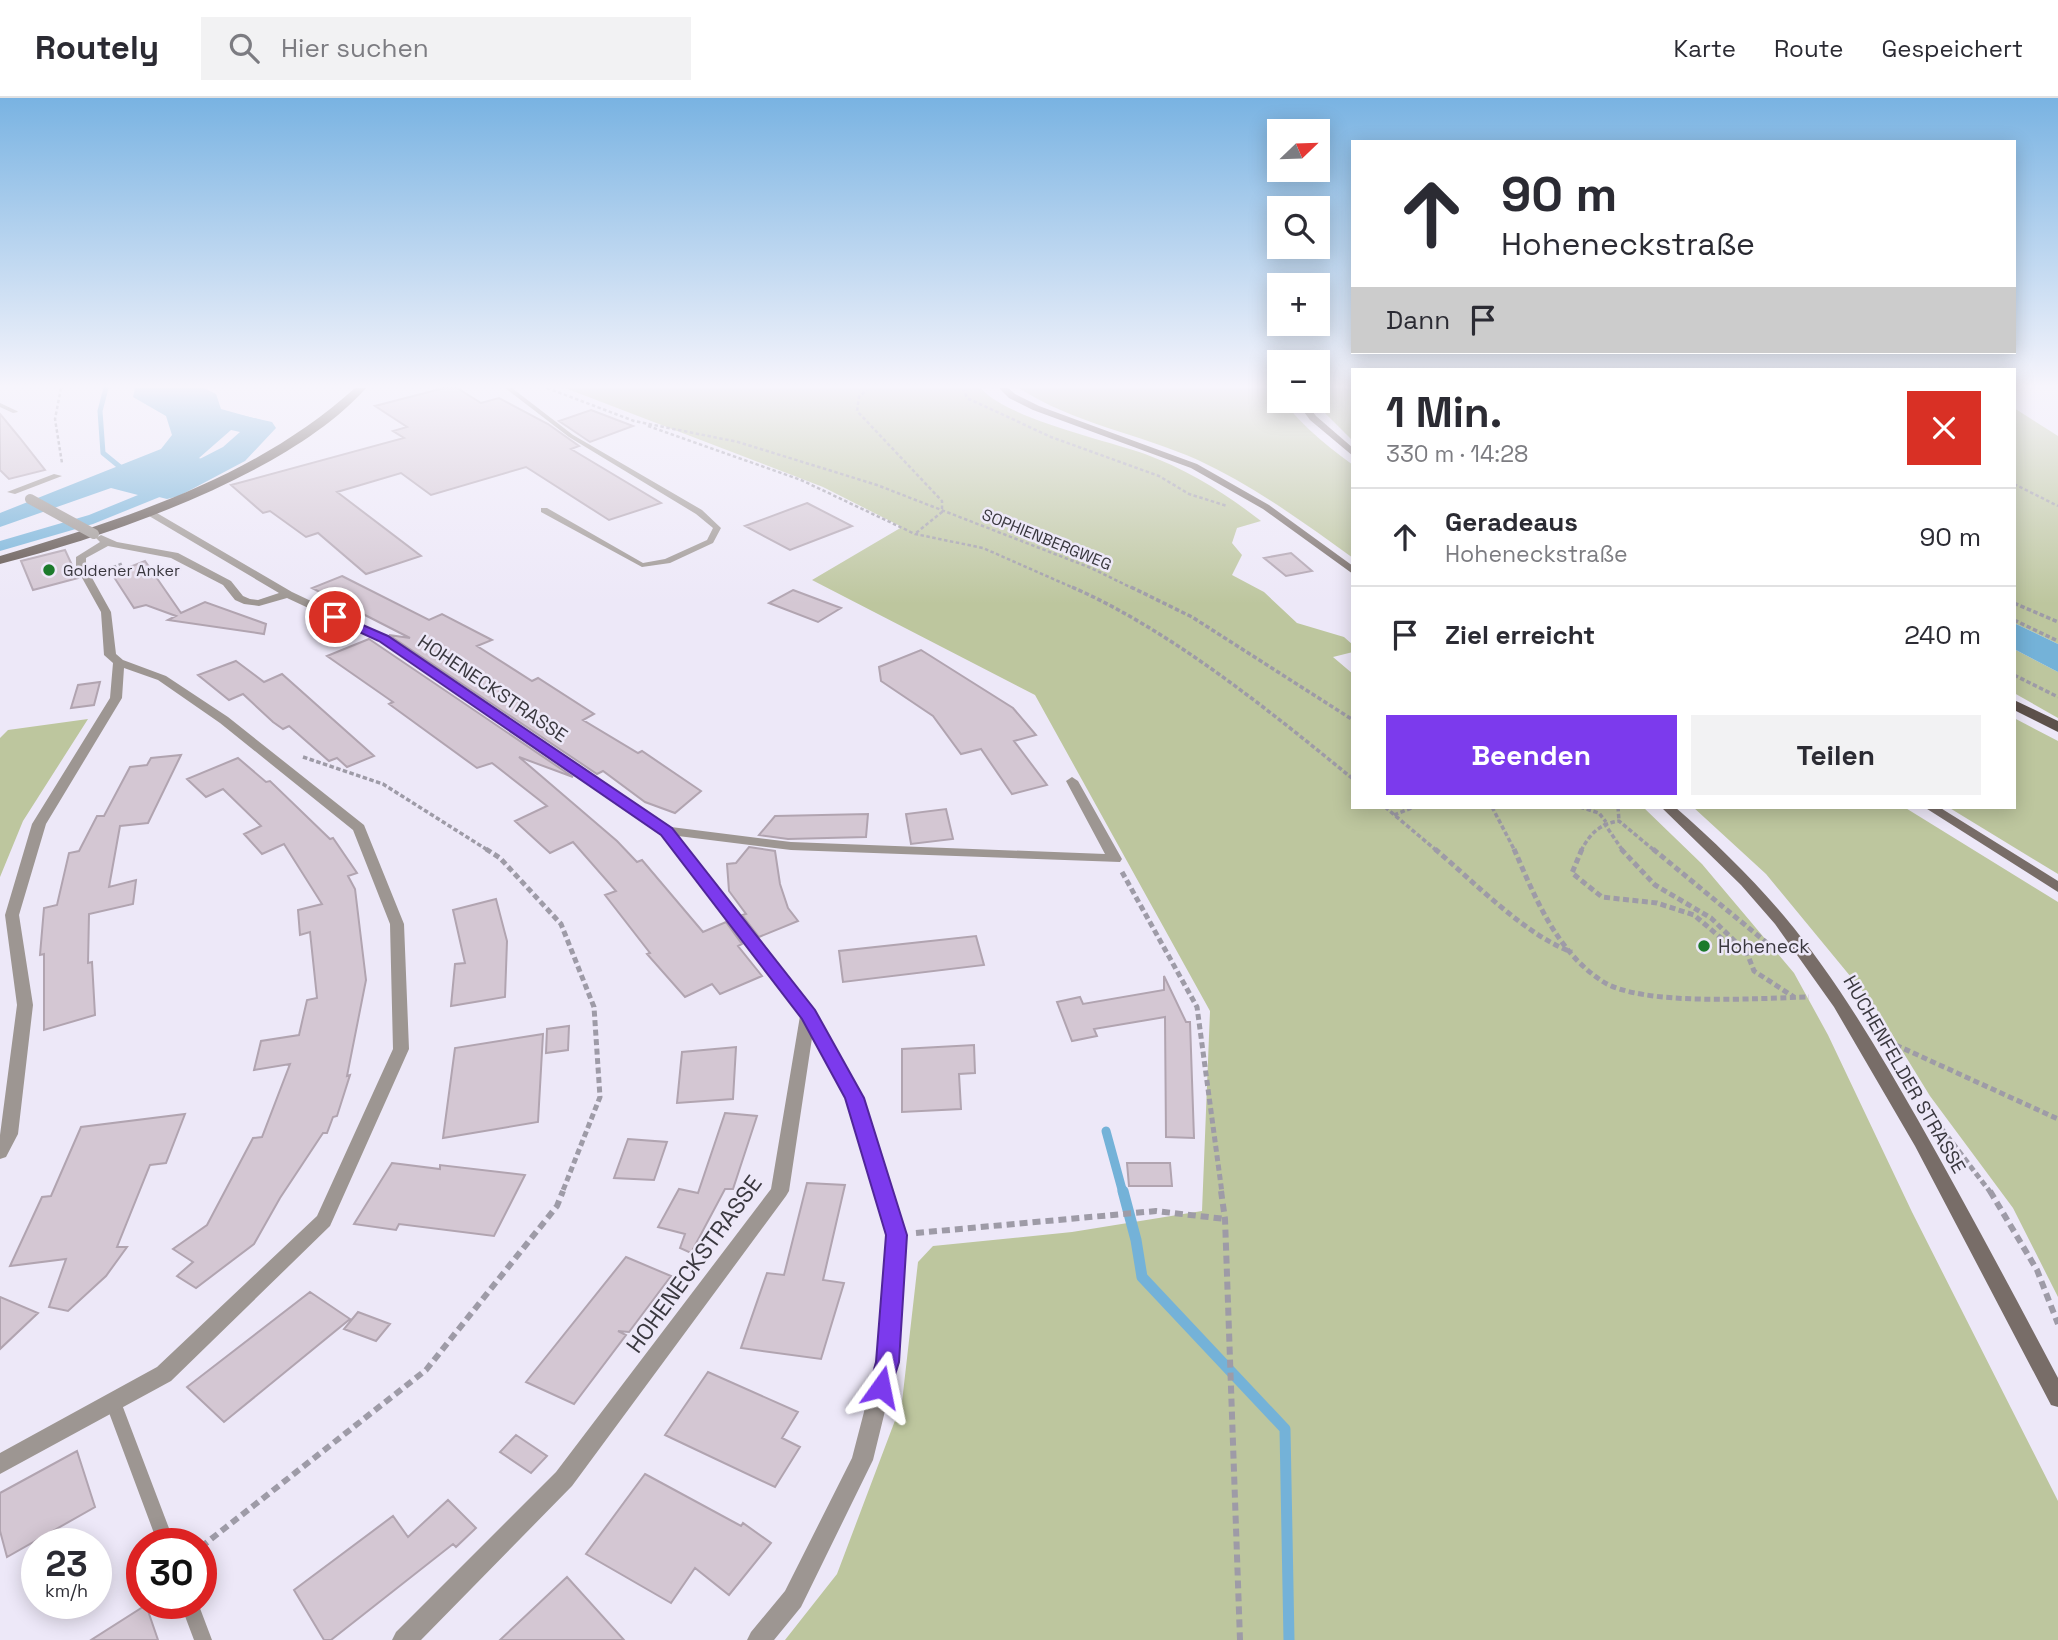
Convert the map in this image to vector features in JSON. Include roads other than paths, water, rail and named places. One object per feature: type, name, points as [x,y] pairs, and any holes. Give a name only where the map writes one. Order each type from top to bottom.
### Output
[{"type":"main road","points":[[0,559],[147,511],[208,487],[260,460]]},
{"type":"main road","points":[[1178,460],[1194,466],[1266,506],[1351,570]]},
{"type":"main road","points":[[2016,705],[2058,727]]},
{"type":"main road","name":"HUCHENFELDER STRASSE","points":[[1669,809],[1753,886],[1800,942],[1838,997],[1865,1039],[1952,1196],[2058,1398]]},
{"type":"main road","points":[[1933,809],[2058,887]]},
{"type":"street","points":[[12,492],[57,476]]},
{"type":"street","points":[[0,487],[30,499],[107,542],[174,555],[227,583],[239,598],[248,602],[259,603],[288,594]]},
{"type":"street","name":"HOHENECKSTRASSE","points":[[147,511],[288,594],[383,639],[667,831],[808,1015],[780,1191],[564,1479],[404,1640]]},
{"type":"street","points":[[0,1464],[164,1374],[324,1221],[401,1049],[397,924],[359,828],[224,720],[162,678],[118,662],[110,655],[106,612],[81,567],[81,557],[107,542]]},
{"type":"street","points":[[0,1152],[9,1134],[25,1005],[12,915],[39,824],[116,698],[118,662]]},
{"type":"street","name":"HOHENECKSTRASSE","points":[[667,831],[791,846],[1115,859],[1072,780]]},
{"type":"street","points":[[759,1640],[793,1599],[862,1461],[887,1362],[897,1235],[855,1098],[808,1015]]},
{"type":"lane","points":[[544,510],[642,565],[667,561],[710,541],[717,528],[699,512],[611,460]]},
{"type":"lane","points":[[113,1402],[161,1528]]},
{"type":"lane","points":[[195,1619],[203,1640]]},
{"type":"water","points":[[133,460],[206,461],[161,485],[172,492],[93,524],[0,551],[0,541],[89,515],[138,495],[111,488],[0,527],[0,513]]},
{"type":"water","points":[[2016,624],[2058,644],[2058,672],[2016,650]]},
{"type":"waterway","points":[[112,460],[125,471]]},
{"type":"waterway","points":[[167,489],[223,460]]},
{"type":"waterway","points":[[1106,1131],[1123,1193]]},
{"type":"waterway","points":[[1123,1191],[1136,1240],[1142,1277],[1285,1429],[1289,1640]]},
{"type":"place","name":"Goldener Anker","points":[[49,570]]},
{"type":"place","name":"Hoheneck","points":[[1704,946]]}]
